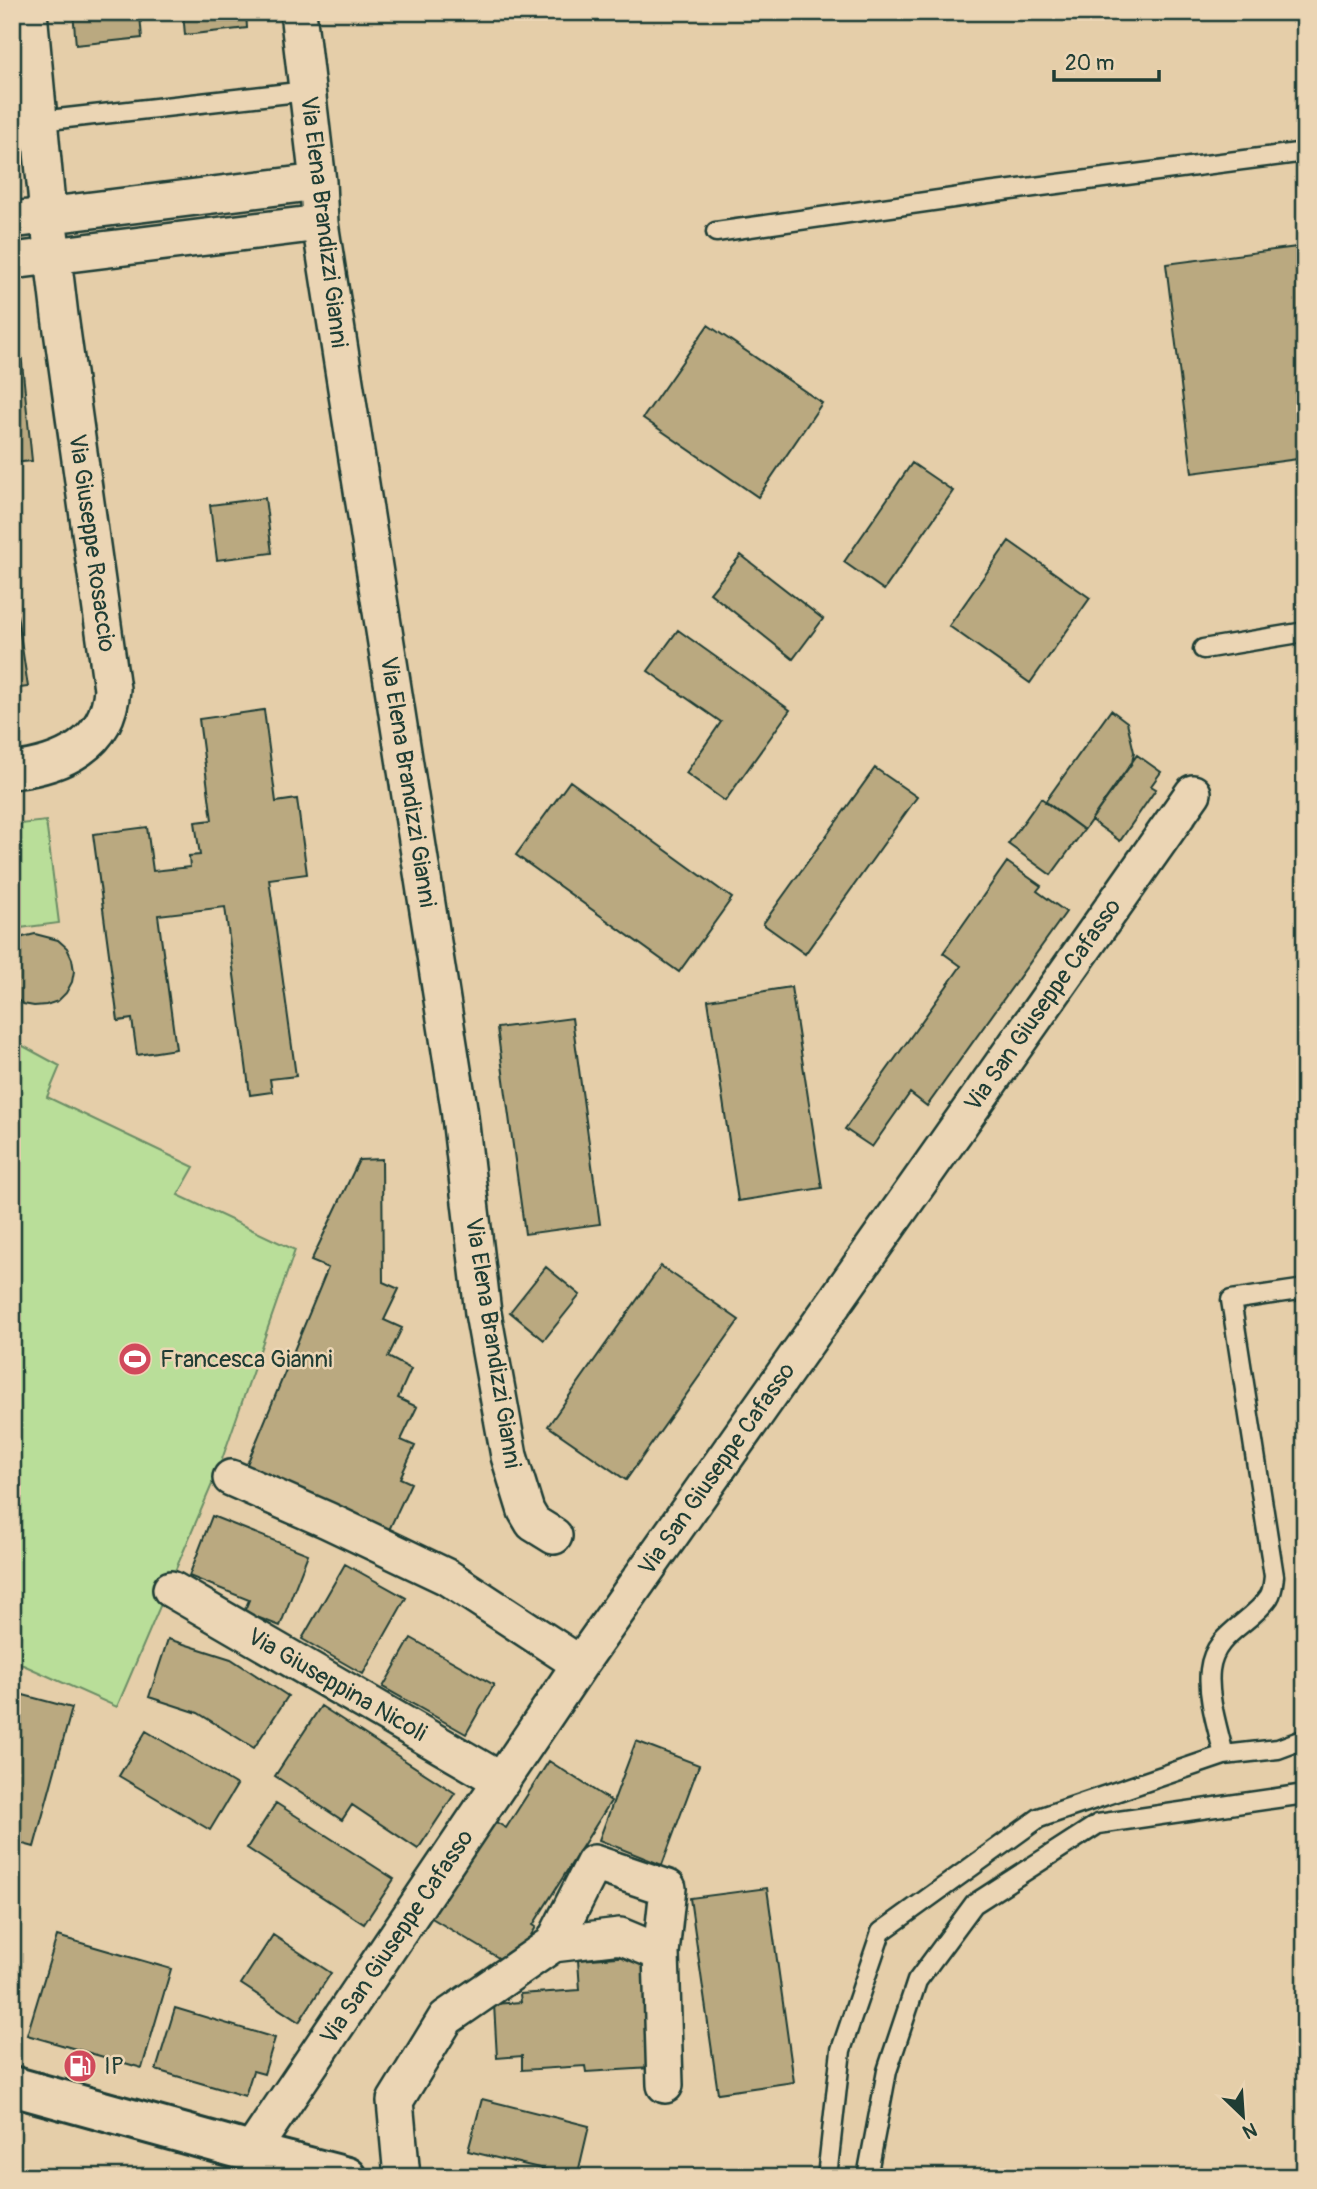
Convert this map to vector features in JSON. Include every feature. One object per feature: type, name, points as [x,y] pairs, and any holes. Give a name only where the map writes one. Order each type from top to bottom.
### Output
[{"type":"street","name":"Via Giuseppe Rosaccio","points":[[12,771],[51,764],[78,750],[101,728],[111,702],[112,689],[48,215],[30,12]]},
{"type":"street","name":"Via Elena Brandizzi Gianni","points":[[298,12],[318,182],[320,223],[459,1108],[485,1326],[509,1456],[526,1511],[533,1523],[554,1536]]},
{"type":"street","points":[[12,220],[318,182]]},
{"type":"street","points":[[12,261],[320,223]]},
{"type":"street","name":"Via San Giuseppe Cafasso","points":[[251,2152],[580,1664],[1192,793]]},
{"type":"street","points":[[231,1478],[447,1577],[580,1664]]},
{"type":"street","name":"Via Giuseppina Nicoli","points":[[171,1589],[502,1781]]},
{"type":"street","points":[[553,1944],[594,1863],[668,1888],[661,1953],[665,2085]]},
{"type":"street","points":[[402,2177],[395,2101],[446,2018],[553,1944],[620,1936],[661,1953]]},
{"type":"street","points":[[12,2086],[347,2177]]},
{"type":"lane","points":[[40,121],[307,91]]},
{"type":"lane","points":[[716,232],[1305,152]]},
{"type":"lane","points":[[1203,649],[1305,632]]},
{"type":"lane","points":[[1224,1755],[1210,1689],[1209,1669],[1227,1634],[1260,1609],[1271,1594],[1274,1576],[1231,1300],[1305,1289]]},
{"type":"lane","points":[[827,2177],[841,2050],[881,1932],[1039,1818],[1224,1755],[1278,1749],[1305,1739]]},
{"type":"lane","points":[[867,2177],[887,2071],[917,1981],[974,1904],[1098,1824],[1305,1794]]},
{"type":"green space","points":[[46,821],[59,923],[12,929],[12,825]]},
{"type":"green space","name":"Francesca Gianni","points":[[12,1040],[60,1066],[47,1097],[194,1167],[178,1195],[295,1250],[219,1468],[117,1707],[12,1660]]},
{"type":"building","points":[[73,12],[170,12],[140,15],[142,38],[76,45]]},
{"type":"building","points":[[183,12],[246,12],[247,28],[185,35]]},
{"type":"building","points":[[1305,246],[1305,458],[1192,473],[1166,264]]},
{"type":"building","points":[[12,304],[16,304],[32,461],[12,463]]},
{"type":"building","points":[[708,325],[822,403],[758,497],[643,418]]},
{"type":"building","points":[[912,463],[953,491],[884,590],[844,562]]},
{"type":"building","points":[[265,498],[272,553],[217,560],[210,505]]},
{"type":"building","points":[[1009,541],[1090,598],[1030,683],[949,626]]},
{"type":"building","points":[[741,555],[823,619],[793,659],[710,593]]},
{"type":"building","points":[[12,580],[28,687],[12,689]]},
{"type":"building","points":[[678,630],[790,710],[725,801],[686,773],[721,722],[648,671]]},
{"type":"building","points":[[264,710],[276,802],[297,799],[307,874],[269,879],[296,1076],[270,1079],[272,1092],[250,1095],[225,907],[158,915],[176,1049],[137,1055],[132,1019],[118,1021],[93,834],[147,827],[153,871],[190,867],[189,856],[200,855],[195,822],[212,820],[199,719]]},
{"type":"building","points":[[1111,710],[1127,722],[1134,752],[1132,763],[1084,830],[1045,802]]},
{"type":"building","points":[[1137,755],[1161,772],[1151,786],[1156,789],[1120,841],[1091,820]]},
{"type":"building","points":[[875,768],[917,797],[805,954],[763,924]]},
{"type":"building","points":[[570,781],[732,898],[679,972],[516,855]]},
{"type":"building","points":[[1041,798],[1084,830],[1051,875],[1008,844]]},
{"type":"building","points":[[1007,862],[1041,886],[1037,891],[1066,912],[927,1106],[910,1093],[872,1147],[845,1129],[961,966],[943,953]]},
{"type":"building","points":[[35,934],[58,940],[67,948],[74,971],[72,982],[58,1001],[34,1006],[23,1004],[12,996],[12,944]]},
{"type":"building","points":[[791,987],[822,1188],[738,1201],[708,1000]]},
{"type":"building","points":[[572,1018],[600,1224],[525,1234],[497,1028]]},
{"type":"building","points":[[382,1159],[383,1282],[399,1289],[384,1320],[402,1328],[388,1357],[411,1369],[398,1398],[417,1407],[401,1440],[415,1446],[400,1478],[411,1483],[389,1530],[245,1469],[328,1268],[311,1261],[359,1160]]},
{"type":"building","points":[[661,1266],[739,1320],[626,1480],[548,1426]]},
{"type":"building","points":[[546,1267],[580,1295],[544,1340],[510,1312]]},
{"type":"building","points":[[212,1516],[308,1554],[280,1626],[244,1612],[249,1600],[189,1576]]},
{"type":"building","points":[[345,1564],[406,1598],[363,1674],[302,1639]]},
{"type":"building","points":[[411,1638],[494,1685],[466,1734],[383,1687]]},
{"type":"building","points":[[168,1639],[231,1659],[288,1696],[254,1748],[198,1713],[149,1697]]},
{"type":"building","points":[[12,1692],[72,1708],[34,1847],[12,1841]]},
{"type":"building","points":[[321,1706],[455,1793],[418,1849],[352,1805],[342,1820],[275,1776]]},
{"type":"building","points":[[146,1731],[237,1785],[210,1830],[119,1776]]},
{"type":"building","points":[[636,1741],[699,1765],[662,1865],[599,1840]]},
{"type":"building","points":[[549,1761],[611,1801],[533,1925],[536,1927],[512,1966],[425,1914],[491,1819],[506,1828]]},
{"type":"building","points":[[276,1803],[394,1879],[364,1924],[247,1848]]},
{"type":"building","points":[[767,1888],[794,2082],[718,2093],[690,1898]]},
{"type":"building","points":[[273,1935],[331,1973],[299,2022],[241,1984]]},
{"type":"building","points":[[57,1936],[171,1969],[142,2068],[27,2035]]},
{"type":"building","points":[[644,1955],[651,2068],[586,2072],[585,2066],[522,2070],[522,2056],[497,2058],[494,2004],[521,2002],[520,1994],[580,1990],[578,1960]]},
{"type":"building","points":[[175,2008],[275,2038],[264,2074],[253,2071],[245,2096],[156,2070]]},
{"type":"building","points":[[482,2099],[589,2126],[577,2177],[468,2151]]},
{"type":"place","name":"Francesca Gianni","points":[[135,1359]]},
{"type":"place","name":"IP","points":[[80,2066]]}]
